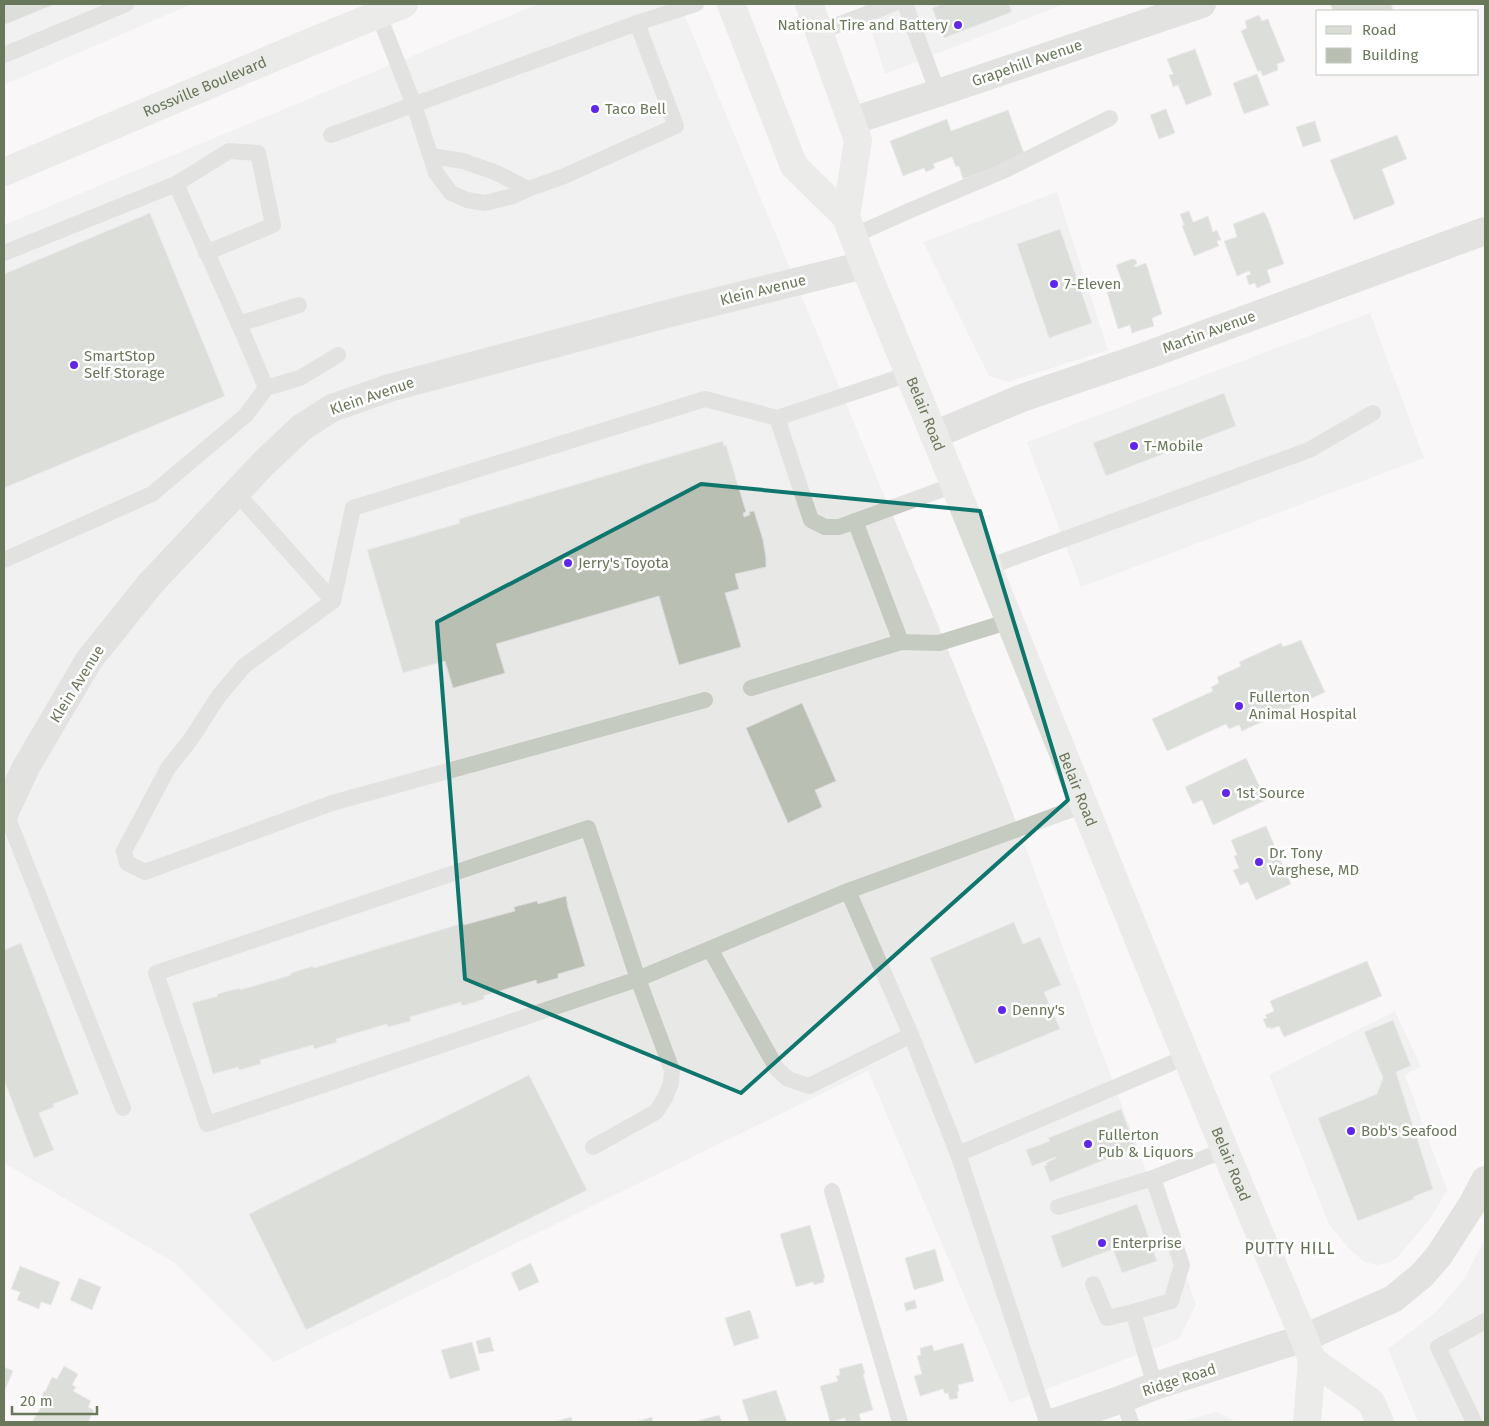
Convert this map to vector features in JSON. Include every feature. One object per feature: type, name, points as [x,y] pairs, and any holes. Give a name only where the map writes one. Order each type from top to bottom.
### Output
[{"type":"main road","name":"Rossville Boulevard","points":[[4,172],[313,40],[377,9],[404,4]]},
{"type":"main road","name":"Belair Road","points":[[731,4],[794,166],[850,227],[1186,1057],[1308,1349],[1306,1422]]},
{"type":"main road","name":"Belair Road","points":[[808,4],[858,140],[850,227]]},
{"type":"main road","points":[[1308,1349],[1371,1402],[1380,1422]]},
{"type":"street","name":"Grapehill Avenue","points":[[852,122],[1202,4]]},
{"type":"street","name":"Martin Avenue","points":[[934,434],[1022,398],[1182,342],[1485,231]]},
{"type":"street","name":"Klein Avenue","points":[[4,812],[26,767],[89,660],[150,584],[264,463],[301,428],[332,408],[388,388],[674,312],[864,265]]},
{"type":"street","name":"Ridge Road","points":[[1055,1422],[1127,1411],[1155,1386],[1308,1349],[1393,1299],[1421,1276],[1438,1257],[1481,1197]]},
{"type":"lane","points":[[4,55],[126,4]]},
{"type":"lane","points":[[331,135],[637,23],[696,4]]},
{"type":"lane","points":[[819,32],[893,4]]},
{"type":"lane","points":[[904,4],[938,94]]},
{"type":"lane","points":[[377,9],[414,105],[436,173],[451,193],[467,200],[485,203],[513,196],[562,177],[676,126],[637,23]]},
{"type":"lane","points":[[850,227],[911,210],[1003,171],[1110,118]]},
{"type":"lane","points":[[4,253],[176,184],[229,151],[258,153],[273,225],[206,253]]},
{"type":"lane","points":[[430,156],[463,160],[498,173],[528,189]]},
{"type":"lane","points":[[176,184],[266,388]]},
{"type":"lane","points":[[239,324],[299,305]]},
{"type":"lane","points":[[4,560],[152,494],[246,415],[266,388],[300,378],[338,356]]},
{"type":"lane","points":[[705,700],[332,803],[145,872],[127,863],[124,851],[140,819],[168,768],[190,740],[218,697],[244,666],[334,601],[353,508],[705,399],[777,418],[909,374]]},
{"type":"lane","points":[[988,567],[1309,450],[1374,413]]},
{"type":"lane","points":[[777,418],[811,520],[825,527],[839,527],[954,485]]},
{"type":"lane","points":[[236,492],[334,601]]},
{"type":"lane","points":[[855,521],[901,642]]},
{"type":"lane","points":[[750,688],[901,642],[939,643],[1010,620]]},
{"type":"lane","points":[[593,1146],[656,1112],[671,1084],[672,1070],[638,979],[588,828],[156,974],[206,1124],[638,979],[848,891],[1084,805]]},
{"type":"lane","points":[[4,812],[123,1108]]},
{"type":"lane","points":[[848,891],[911,1035],[958,1154],[1047,1422]]},
{"type":"lane","points":[[710,949],[777,1069],[788,1079],[809,1086],[911,1035]]},
{"type":"lane","points":[[958,1154],[1186,1057]]},
{"type":"lane","points":[[1058,1207],[1153,1178],[1225,1150]]},
{"type":"lane","points":[[1092,1284],[1108,1318],[1170,1301],[1182,1265],[1153,1178]]},
{"type":"lane","points":[[832,1191],[900,1422]]},
{"type":"lane","points":[[1133,1312],[1155,1386]]},
{"type":"lane","points":[[1474,1422],[1438,1347],[1483,1328]]},
{"type":"highlighted area","points":[[701,484],[980,511],[1068,800],[741,1093],[465,979],[437,622]]},
{"type":"shaded area","points":[[4,4],[192,4],[4,85]]},
{"type":"shaded area","points":[[538,4],[680,4],[932,610],[1003,787],[1196,1304],[1179,1339],[1010,1403],[868,1071],[274,1362],[175,1263],[4,1163],[4,225]]},
{"type":"shaded area","points":[[863,4],[1064,4],[885,74]]},
{"type":"shaded area","points":[[1057,192],[1108,350],[1009,382],[989,376],[923,242]]},
{"type":"shaded area","points":[[1370,313],[1424,458],[1081,587],[1027,442]]},
{"type":"shaded area","points":[[1395,1011],[1421,1067],[1405,1075],[1447,1190],[1430,1219],[1396,1259],[1388,1263],[1376,1265],[1365,1262],[1348,1248],[1329,1224],[1269,1075]]},
{"type":"shaded area","points":[[1485,1239],[1485,1422],[1418,1422],[1388,1349],[1435,1313],[1463,1281]]},
{"type":"shaded area","points":[[1216,1412],[1237,1422],[1179,1422]]},
{"type":"building","points":[[4,4],[55,4],[4,25]]},
{"type":"building","name":"National Tire and Battery","points":[[939,4],[1009,4],[1012,12],[944,38],[932,8]]},
{"type":"building","points":[[1330,4],[1391,4],[1393,9],[1390,10],[1333,10]]},
{"type":"building","points":[[1259,15],[1262,21],[1268,19],[1285,61],[1277,64],[1278,70],[1263,76],[1260,70],[1258,72],[1241,31],[1247,28],[1245,21]]},
{"type":"building","points":[[1195,49],[1212,95],[1186,105],[1178,85],[1173,87],[1169,75],[1173,74],[1167,59]]},
{"type":"building","points":[[1257,74],[1269,105],[1244,114],[1233,83]]},
{"type":"building","points":[[1166,109],[1175,133],[1159,139],[1150,115]]},
{"type":"building","points":[[1008,110],[1025,156],[963,179],[959,166],[956,167],[952,157],[933,164],[935,168],[926,172],[924,168],[903,176],[890,141],[947,119],[951,131]]},
{"type":"building","points":[[1315,121],[1321,141],[1303,147],[1296,127]]},
{"type":"building","points":[[1397,135],[1407,159],[1382,169],[1395,204],[1354,220],[1330,160]]},
{"type":"building","points":[[1189,211],[1193,222],[1208,216],[1213,232],[1217,230],[1221,240],[1217,241],[1219,246],[1194,256],[1182,226],[1184,225],[1180,214]]},
{"type":"building","points":[[1264,212],[1284,264],[1267,270],[1271,282],[1257,288],[1255,283],[1249,285],[1246,276],[1251,274],[1249,271],[1237,276],[1224,241],[1237,237],[1233,224]]},
{"type":"building","points":[[150,213],[225,396],[4,488],[4,274]]},
{"type":"building","name":"7-Eleven","points":[[1060,229],[1092,323],[1049,338],[1017,244]]},
{"type":"building","points":[[1132,259],[1136,260],[1137,264],[1134,265],[1135,267],[1146,263],[1162,314],[1152,318],[1154,326],[1132,333],[1130,325],[1118,329],[1107,292],[1124,287],[1116,265]]},
{"type":"building","points":[[1224,393],[1236,426],[1106,476],[1093,443]]},
{"type":"building","name":"Jerry's Toyota","points":[[723,441],[724,446],[726,445],[746,512],[743,513],[744,517],[750,515],[749,512],[754,511],[763,540],[766,559],[766,567],[735,574],[739,589],[725,593],[741,647],[679,665],[659,596],[496,644],[505,673],[453,688],[445,661],[403,673],[367,550],[460,523],[459,519]]},
{"type":"building","name":"Fullerton Animal Hospital","points":[[1301,640],[1325,692],[1242,731],[1239,725],[1229,729],[1226,724],[1167,751],[1152,719],[1213,691],[1211,687],[1219,683],[1217,677],[1241,666],[1239,662],[1281,643],[1283,647]]},
{"type":"building","points":[[802,703],[836,781],[815,790],[822,807],[788,823],[746,728]]},
{"type":"building","name":"1st Source","points":[[1246,758],[1266,800],[1213,825],[1202,800],[1193,804],[1185,787]]},
{"type":"building","name":"Dr. Tony Varghese, MD","points":[[1266,826],[1291,884],[1256,900],[1248,882],[1240,885],[1233,870],[1239,868],[1234,856],[1237,855],[1231,840]]},
{"type":"building","points":[[566,896],[585,966],[558,974],[558,978],[537,984],[536,980],[483,996],[485,999],[462,1006],[461,1002],[410,1017],[411,1021],[388,1027],[387,1024],[336,1039],[337,1042],[314,1049],[313,1045],[260,1060],[261,1064],[239,1070],[238,1067],[213,1074],[192,1003],[218,996],[217,994],[240,988],[240,990],[291,975],[291,973],[313,966],[314,968],[463,923],[464,925],[515,911],[514,907],[537,901],[538,904]]},
{"type":"building","name":"Denny's","points":[[1014,922],[1023,944],[1040,937],[1061,985],[1044,992],[1060,1029],[975,1064],[930,958]]},
{"type":"building","points":[[21,943],[79,1094],[53,1104],[54,1107],[39,1113],[54,1150],[34,1158],[4,1080],[4,950]]},
{"type":"building","points":[[1367,961],[1382,996],[1284,1037],[1279,1026],[1271,1029],[1270,1027],[1267,1028],[1263,1019],[1267,1018],[1265,1015],[1274,1011],[1270,1001]]},
{"type":"building","points":[[1393,1020],[1411,1066],[1396,1072],[1433,1189],[1413,1197],[1414,1199],[1358,1221],[1318,1118],[1377,1094],[1383,1078],[1364,1032]]},
{"type":"building","points":[[529,1075],[587,1190],[306,1330],[249,1214]]},
{"type":"building","name":"Fullerton Pub & Liquors","points":[[1121,1109],[1136,1147],[1050,1182],[1044,1166],[1056,1157],[1032,1166],[1026,1150],[1050,1141],[1048,1138]]},
{"type":"building","name":"Enterprise","points":[[1137,1204],[1157,1261],[1122,1273],[1113,1249],[1062,1268],[1051,1236]]},
{"type":"building","points":[[810,1225],[825,1278],[823,1279],[824,1282],[814,1285],[813,1282],[796,1287],[780,1234]]},
{"type":"building","points":[[935,1249],[944,1281],[914,1290],[905,1258]]},
{"type":"building","points":[[531,1263],[539,1282],[519,1291],[511,1273]]},
{"type":"building","points":[[20,1266],[60,1282],[51,1305],[41,1302],[39,1309],[17,1300],[20,1292],[11,1289]]},
{"type":"building","points":[[79,1278],[101,1287],[92,1310],[70,1300]]},
{"type":"building","points":[[915,1300],[917,1308],[906,1311],[904,1303]]},
{"type":"building","points":[[750,1310],[759,1338],[734,1346],[725,1318]]},
{"type":"building","points":[[490,1337],[494,1351],[479,1354],[476,1341]]},
{"type":"building","points":[[472,1342],[480,1370],[450,1379],[441,1350]]},
{"type":"building","points":[[963,1343],[974,1381],[958,1385],[958,1398],[950,1400],[948,1393],[945,1394],[943,1389],[920,1396],[914,1376],[922,1374],[917,1356],[921,1355],[920,1348],[932,1345],[934,1351]]},
{"type":"building","points":[[862,1363],[865,1374],[863,1374],[873,1410],[859,1414],[861,1420],[859,1422],[846,1422],[845,1418],[830,1422],[820,1386],[838,1381],[836,1376],[840,1375],[839,1369]]},
{"type":"building","points":[[64,1366],[78,1374],[72,1385],[76,1387],[73,1391],[91,1401],[88,1407],[94,1410],[88,1422],[32,1422],[41,1407],[39,1405],[43,1398],[41,1398],[52,1377],[57,1379]]},
{"type":"building","points":[[4,1367],[13,1371],[4,1392]]},
{"type":"building","points":[[776,1390],[787,1422],[749,1422],[742,1400]]},
{"type":"building","points":[[719,1415],[722,1422],[694,1422]]},
{"type":"building","points":[[571,1417],[573,1422],[554,1422]]},
{"type":"building","points":[[652,1417],[653,1422],[635,1422]]},
{"type":"place","name":"National Tire and Battery","points":[[958,25]]},
{"type":"place","name":"Taco Bell","points":[[595,109]]},
{"type":"place","name":"7-Eleven","points":[[1054,284]]},
{"type":"place","name":"SmartStop Self Storage","points":[[74,365]]},
{"type":"place","name":"T-Mobile","points":[[1134,446]]},
{"type":"place","name":"Jerry's Toyota","points":[[568,563]]},
{"type":"place","name":"Fullerton Animal Hospital","points":[[1239,706]]},
{"type":"place","name":"1st Source","points":[[1226,793]]},
{"type":"place","name":"Dr. Tony Varghese, MD","points":[[1259,862]]},
{"type":"place","name":"Denny's","points":[[1002,1010]]},
{"type":"place","name":"Bob's Seafood","points":[[1351,1131]]},
{"type":"place","name":"Fullerton Pub & Liquors","points":[[1088,1144]]},
{"type":"place","name":"Enterprise","points":[[1102,1243]]},
{"type":"district","name":"PUTTY HILL","points":[[1290,1248]]}]
